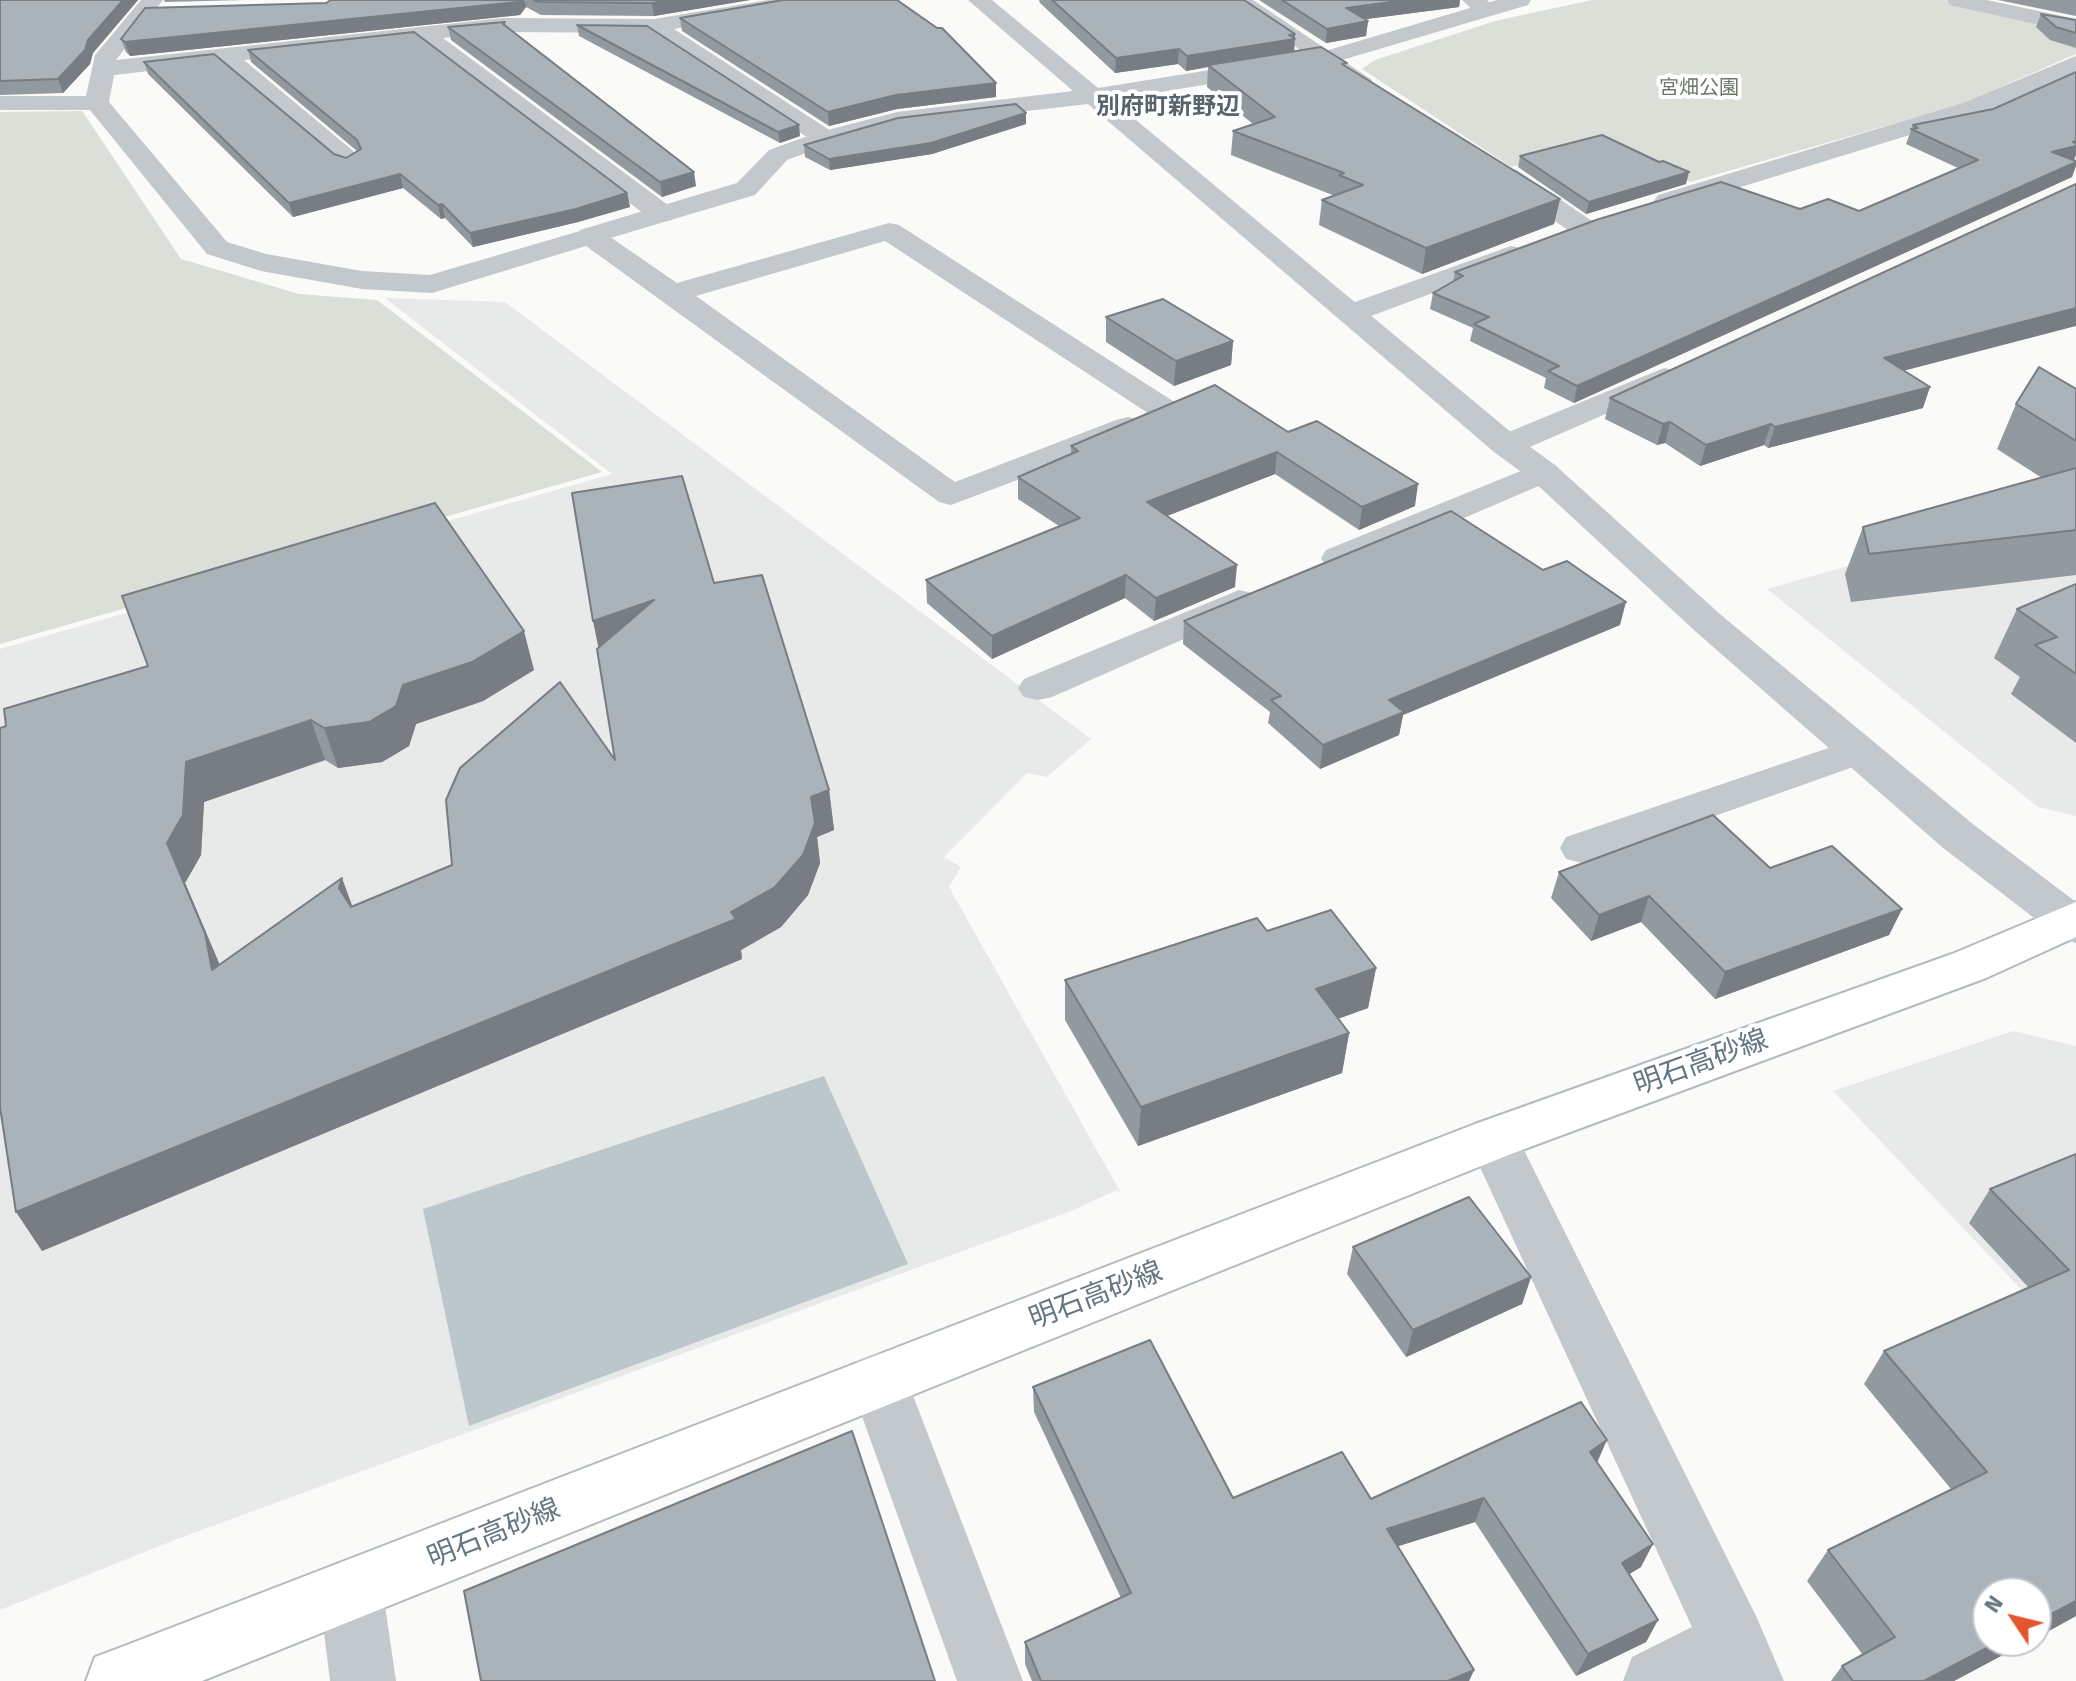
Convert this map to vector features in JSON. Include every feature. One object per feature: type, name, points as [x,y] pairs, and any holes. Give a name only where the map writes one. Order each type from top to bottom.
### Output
[{"type":"main road","name":"明石高砂線","points":[[119,1681],[1493,1139],[1969,966],[2074,922]]},
{"type":"street","points":[[503,25],[513,0]]},
{"type":"street","points":[[102,69],[503,25],[654,26],[696,9],[806,0]]},
{"type":"street","points":[[979,0],[1506,445],[1543,472],[1708,623],[1958,836],[2074,922]]},
{"type":"street","points":[[1238,0],[1386,97]]},
{"type":"street","points":[[155,8],[106,55],[97,103],[217,248],[261,262],[362,280],[432,284],[746,189],[778,155],[825,138],[897,119],[1095,96],[1325,58],[1478,4],[1520,0]]},
{"type":"street","points":[[1972,1],[2076,26]]},
{"type":"street","points":[[654,26],[825,138]]},
{"type":"street","points":[[304,48],[316,27]]},
{"type":"street","points":[[423,34],[662,214]]},
{"type":"street","points":[[179,61],[198,35]]},
{"type":"street","points":[[225,56],[342,154],[307,156]]},
{"type":"street","points":[[1641,209],[1972,108],[2076,63]]},
{"type":"street","points":[[0,103],[97,103]]},
{"type":"street","points":[[1491,164],[1582,227]]},
{"type":"street","points":[[1352,313],[1612,218]]},
{"type":"street","points":[[590,236],[951,495],[1168,412],[889,231],[673,293]]},
{"type":"street","points":[[1506,445],[1691,365]]},
{"type":"street","points":[[1309,571],[1543,472]]},
{"type":"street","points":[[1038,688],[1266,589]]},
{"type":"street","points":[[1152,638],[1181,662]]},
{"type":"street","points":[[1582,848],[1858,751]]},
{"type":"street","points":[[1493,1139],[1742,1661],[1656,1681]]},
{"type":"street","points":[[878,1380],[990,1681]]},
{"type":"street","points":[[351,1592],[363,1681]]},
{"type":"shaded area","points":[[385,298],[505,302],[1091,739],[1047,777],[1027,773],[944,857],[961,867],[949,887],[1122,1195],[1117,1190],[1069,1212],[177,1539],[0,1610],[0,649],[612,474]]},
{"type":"shaded area","points":[[2076,501],[2076,816],[2038,807],[1767,589]]},
{"type":"shaded area","points":[[2013,1031],[2076,1046],[2076,1347],[1833,1091]]},
{"type":"shaded area","points":[[824,1076],[908,1264],[469,1426],[423,1209]]},
{"type":"green space","name":"宮畑公園","points":[[1592,0],[1944,0],[2076,30],[2076,54],[1962,104],[1690,182],[1609,141],[1511,167],[1362,69],[1375,60],[1495,21]]},
{"type":"green space","points":[[82,111],[181,259],[299,294],[377,300],[602,472],[0,644],[0,112]]},
{"type":"building","points":[[0,0],[123,0],[88,40],[85,50],[58,79],[0,81]]},
{"type":"building","points":[[331,0],[519,0],[125,42],[121,39],[145,8],[326,3]]},
{"type":"building","points":[[534,0],[671,0],[652,3]]},
{"type":"building","points":[[783,0],[897,0],[937,28],[942,28],[996,83],[896,95],[828,112],[680,18]]},
{"type":"building","points":[[1052,0],[1244,0],[1295,34],[1289,35],[1295,39],[1187,56],[1179,49],[1116,58]]},
{"type":"building","points":[[1282,0],[1406,0],[1346,8],[1368,21],[1327,29]]},
{"type":"building","points":[[2041,14],[2076,20],[2076,33],[2056,27]]},
{"type":"building","points":[[505,22],[503,24],[694,172],[660,182],[448,27]]},
{"type":"building","points":[[577,25],[647,26],[799,125],[778,132]]},
{"type":"building","points":[[414,32],[627,193],[576,209],[470,233],[442,204],[438,205],[400,174],[289,203],[144,62],[214,54],[334,154],[346,158],[361,149],[357,140],[248,50]]},
{"type":"building","points":[[1321,47],[1347,63],[1342,64],[1560,199],[1426,248],[1322,200],[1363,185],[1339,175],[1344,173],[1233,131],[1275,117],[1208,65]]},
{"type":"building","points":[[2076,72],[2076,141],[2073,142],[2076,146],[2052,152],[2076,162],[1577,386],[1548,371],[1559,366],[1474,324],[1489,317],[1433,293],[1463,276],[1455,272],[1596,220],[1721,182],[1800,209],[1828,199],[1859,211],[1978,160],[1911,129],[1918,128],[1913,125],[1993,109]]},
{"type":"building","points":[[1016,104],[1026,113],[931,143],[829,159],[804,145],[898,118]]},
{"type":"building","points":[[1602,135],[1659,162],[1689,172],[1589,202],[1520,156]]},
{"type":"building","points":[[2076,184],[2076,308],[1884,358],[1930,387],[1775,427],[1771,424],[1706,445],[1670,422],[1663,424],[1610,398]]},
{"type":"building","points":[[1163,299],[1233,341],[1176,361],[1106,317]]},
{"type":"building","points":[[2039,367],[2076,389],[2076,441],[2016,404]]},
{"type":"building","points":[[1215,385],[1288,432],[1317,421],[1418,484],[1362,507],[1277,452],[1147,502],[1237,565],[1156,598],[1126,575],[992,636],[926,580],[1080,518],[1018,477],[1078,451],[1071,446]]},
{"type":"building","points":[[2076,468],[2076,530],[1869,554],[1863,527]]},
{"type":"building","points":[[682,476],[714,583],[762,575],[829,790],[811,797],[815,823],[803,855],[775,887],[731,912],[736,919],[16,1212],[0,1107],[0,728],[6,726],[4,709],[148,666],[122,596],[435,503],[524,631],[472,662],[403,685],[396,706],[369,722],[324,728],[311,720],[186,762],[183,815],[167,843],[205,933],[212,970],[342,878],[339,888],[351,907],[452,865],[446,800],[460,768],[560,682],[615,760],[597,649],[654,600],[593,621],[572,493]]},
{"type":"building","points":[[1451,511],[1543,570],[1567,561],[1626,602],[1389,700],[1404,712],[1323,745],[1271,700],[1281,696],[1184,621]]},
{"type":"building","points":[[2076,584],[2076,674],[2035,645],[2057,637],[2017,609]]},
{"type":"building","points":[[1713,815],[1770,868],[1832,846],[1902,909],[1725,972],[1649,896],[1599,915],[1559,872]]},
{"type":"building","points":[[1331,910],[1376,968],[1316,989],[1349,1033],[1141,1107],[1065,980],[1257,918],[1267,931]]},
{"type":"building","points":[[2076,1154],[2076,1601],[2052,1614],[2052,1577],[1972,1577],[1972,1656],[1924,1681],[1853,1681],[1842,1666],[1895,1637],[1828,1550],[1987,1472],[1884,1351],[2069,1270],[1990,1189]]},
{"type":"building","points":[[1469,1197],[1531,1277],[1413,1330],[1353,1247]]},
{"type":"building","points":[[1150,1340],[1233,1498],[1342,1452],[1371,1499],[1581,1402],[1607,1440],[1590,1452],[1653,1544],[1622,1563],[1658,1620],[1588,1654],[1484,1498],[1387,1529],[1474,1670],[1448,1681],[1041,1681],[1025,1642],[1131,1593],[1033,1387]]},
{"type":"building","points":[[852,1431],[935,1681],[481,1681],[464,1591]]},
{"type":"district","name":"別府町新野辺","points":[[1168,107]]}]
